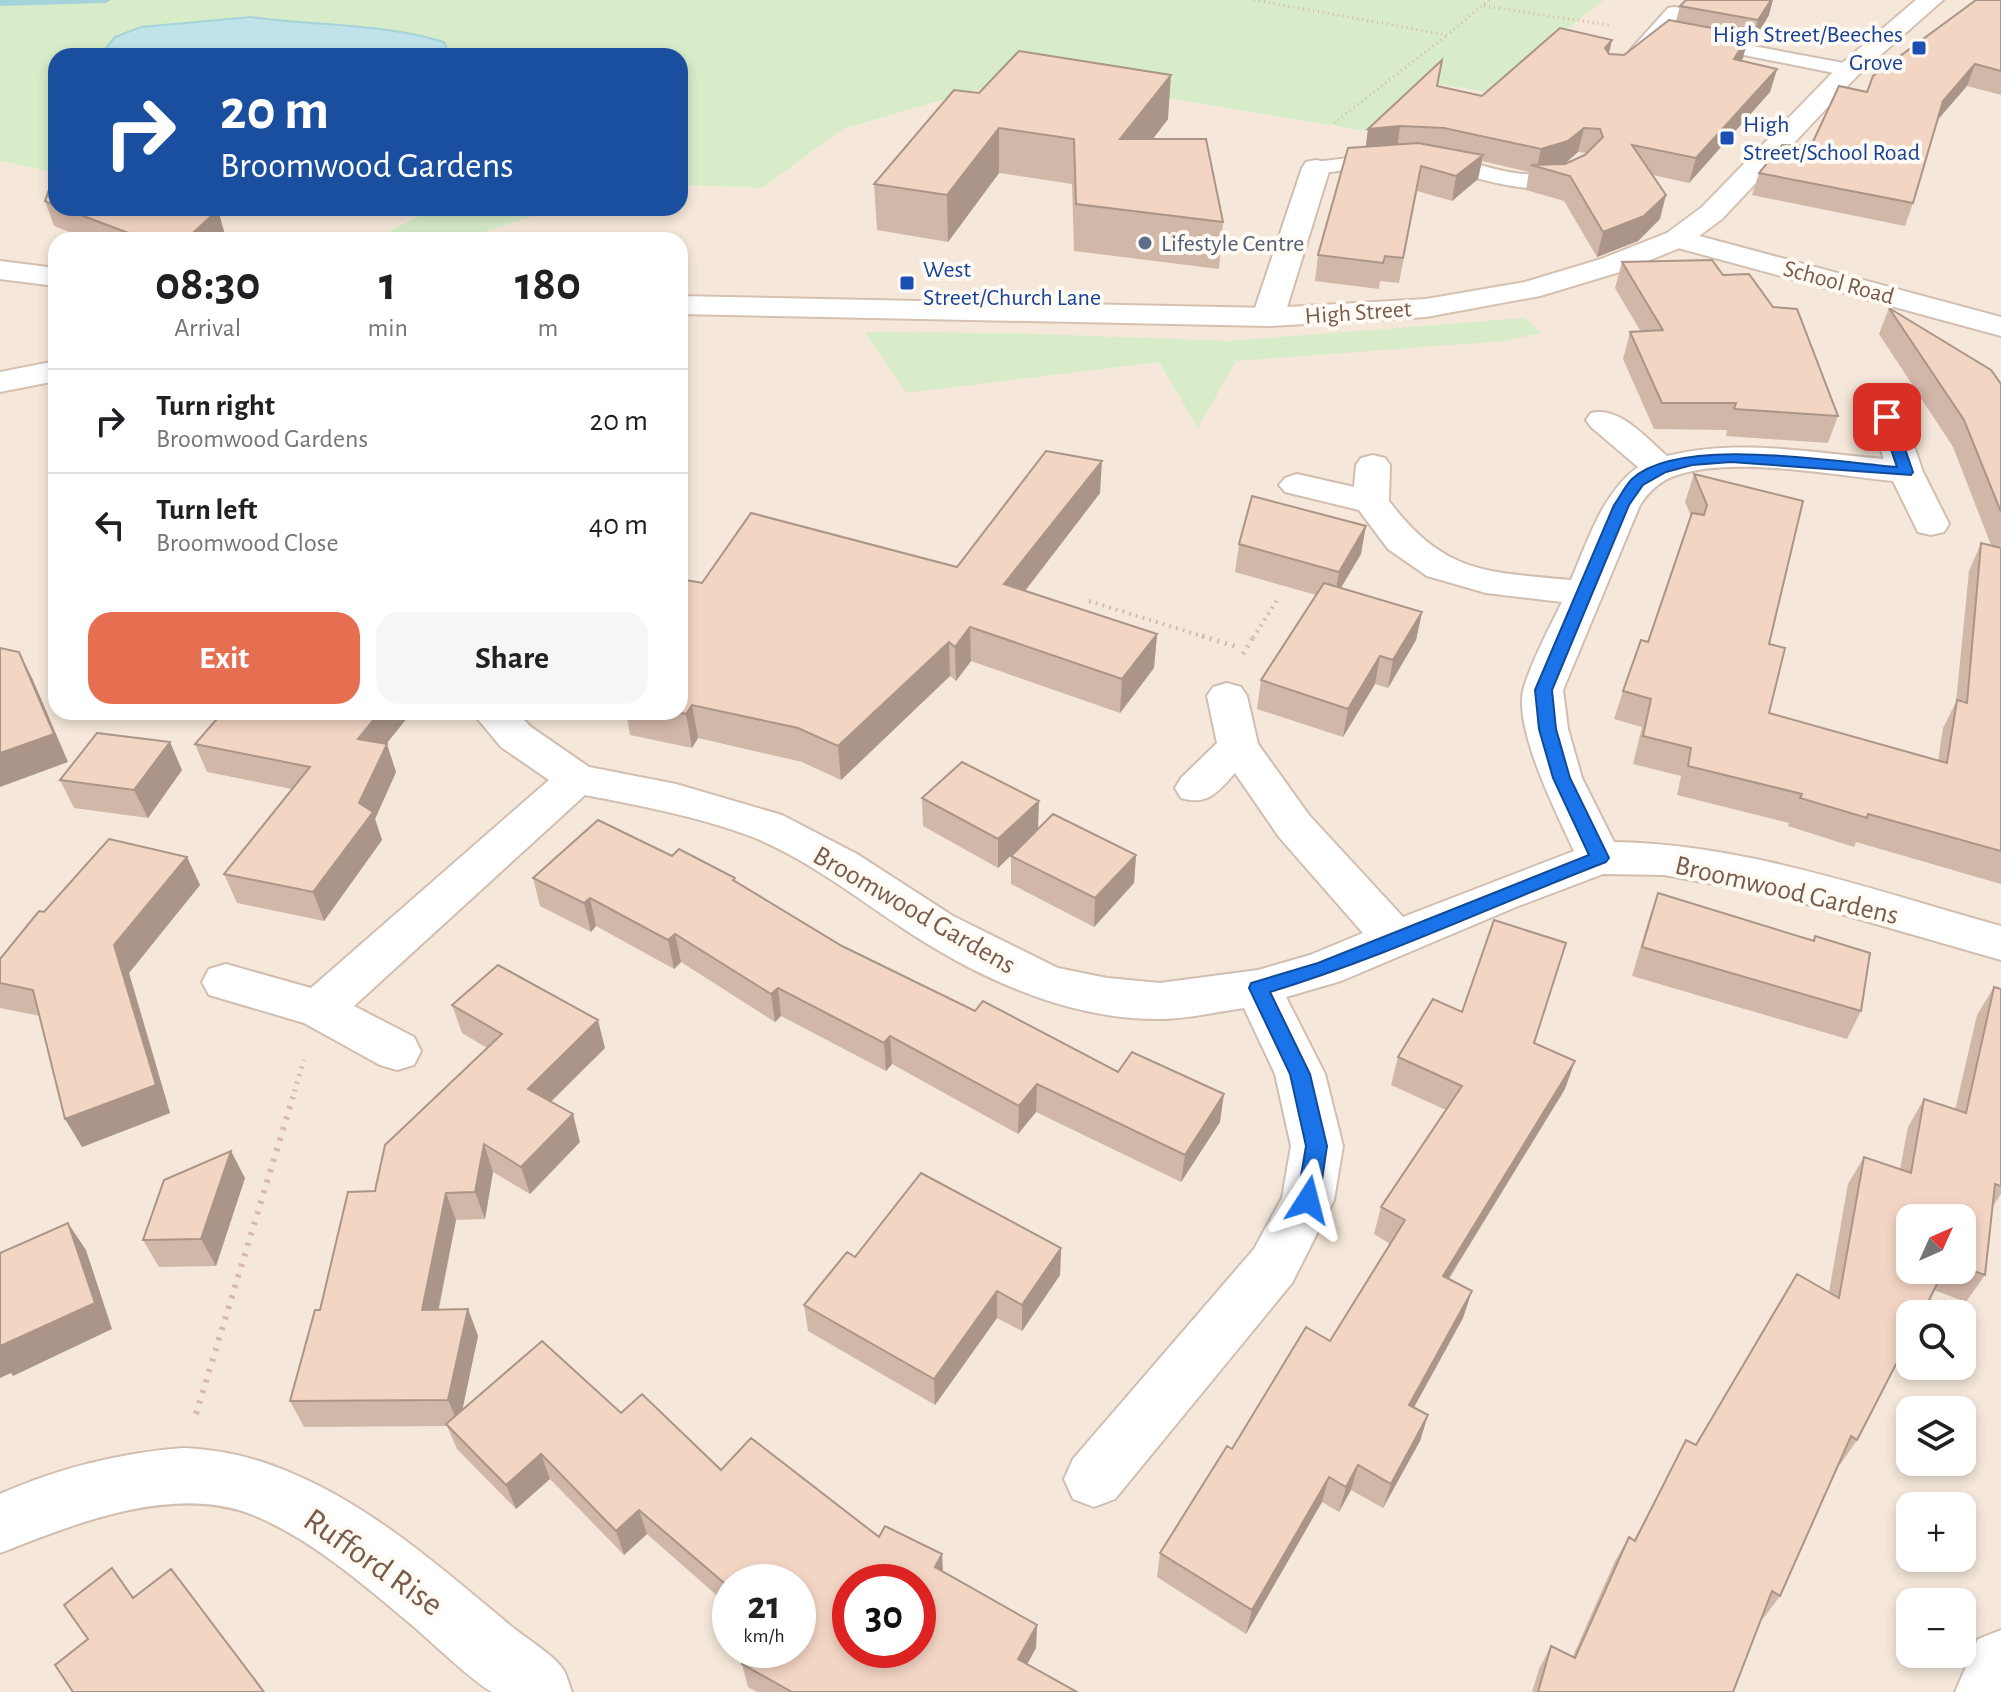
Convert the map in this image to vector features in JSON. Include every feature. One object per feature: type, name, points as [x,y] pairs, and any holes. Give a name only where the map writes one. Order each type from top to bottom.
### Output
[{"type":"street","name":"High Street","points":[[688,305],[1268,317],[1426,308],[1529,290],[1612,265],[1677,239],[1712,213],[1849,70],[1931,0]]},
{"type":"street","points":[[1268,317],[1316,168]]},
{"type":"street","name":"School Road","points":[[1677,239],[2001,327]]},
{"type":"street","points":[[0,270],[48,276]]},
{"type":"street","points":[[0,382],[48,373]]},
{"type":"street","points":[[1887,417],[1906,472],[1931,524]]},
{"type":"street","points":[[1603,420],[1661,469]]},
{"type":"street","points":[[1600,858],[1561,778],[1547,729],[1543,690],[1622,505],[1638,482],[1661,469],[1692,460],[1731,458],[1906,472]]},
{"type":"street","points":[[1371,502],[1373,465]]},
{"type":"street","points":[[1297,485],[1371,502],[1403,543],[1445,570],[1483,582],[1583,592]]},
{"type":"street","points":[[1227,696],[1238,746],[1294,826],[1396,939]]},
{"type":"street","name":"Broomwood Gardens","points":[[500,720],[516,737],[577,779],[676,799],[767,826],[841,865],[937,928],[1048,984],[1107,996],[1160,1001],[1258,988],[1324,968],[1600,858],[1664,859],[1779,880],[2001,943]]},
{"type":"street","points":[[1196,788],[1238,746]]},
{"type":"street","points":[[319,1009],[577,779]]},
{"type":"street","points":[[226,982],[319,1009],[397,1051]]},
{"type":"street","points":[[1094,1479],[1273,1266],[1308,1200],[1317,1146],[1304,1088],[1258,988]]},
{"type":"street","name":"Rufford Rise","points":[[0,1524],[27,1511],[96,1490],[177,1476],[241,1483],[310,1511],[422,1591],[540,1692]]},
{"type":"street","points":[[1987,1692],[2001,1662]]},
{"type":"lane","points":[[1673,36],[1674,12]]},
{"type":"lane","points":[[1623,63],[1673,36],[1849,70]]},
{"type":"lane","points":[[1316,168],[1355,161],[1410,159],[1459,163],[1544,184],[1569,175],[1585,159]]},
{"type":"path","points":[[1254,0],[1447,35]]},
{"type":"path","points":[[1316,168],[1324,131],[1489,0]]},
{"type":"path","points":[[1483,6],[1673,36]]},
{"type":"path","points":[[1227,696],[1246,650],[1279,597]]},
{"type":"path","points":[[1089,601],[1246,650]]},
{"type":"path","points":[[177,1476],[319,1009]]},
{"type":"shaded area","points":[[1604,0],[2001,0],[2001,1692],[0,1692],[0,161],[48,171],[48,216],[418,216],[387,232],[48,232],[48,720],[688,720],[688,232],[484,232],[534,216],[688,216],[688,185],[762,188],[843,129],[1027,75],[1425,82],[1487,92]]},
{"type":"green space","points":[[0,0],[1604,0],[1487,92],[1425,82],[1366,131],[1027,75],[843,129],[762,188],[688,185],[688,48],[48,48],[48,171],[0,161]]},
{"type":"green space","points":[[418,216],[534,216],[484,232],[387,232]]},
{"type":"green space","points":[[1524,318],[1542,333],[1504,341],[1236,361],[1198,428],[1159,362],[906,393],[865,332],[1010,333],[1230,341]]},
{"type":"water","points":[[251,17],[396,31],[444,42],[447,48],[106,48],[115,37],[141,27]]},
{"type":"building","points":[[1686,0],[1771,0],[1758,20],[1680,6]]},
{"type":"building","points":[[1976,0],[2001,0],[2001,71],[1975,64],[1943,101],[1913,203],[1759,173],[1782,145],[1811,146],[1839,86],[1867,92],[1873,76]]},
{"type":"building","points":[[1669,20],[1749,35],[1734,59],[1777,69],[1696,158],[1632,145],[1666,195],[1644,216],[1603,232],[1570,176],[1531,165],[1565,164],[1585,155],[1603,137],[1600,129],[1584,128],[1568,141],[1541,149],[1444,128],[1400,126],[1368,129],[1442,60],[1437,86],[1482,96],[1560,28],[1612,40],[1605,48],[1609,54],[1624,55]]},
{"type":"building","points":[[1019,51],[1171,75],[1120,139],[1206,139],[1223,222],[1076,204],[1074,139],[999,128],[947,195],[874,184],[954,90],[979,93]]},
{"type":"building","points":[[1418,143],[1483,155],[1456,176],[1421,166],[1403,258],[1385,256],[1383,263],[1318,255],[1348,148]]},
{"type":"building","points":[[83,216],[211,216],[194,232],[126,232]]},
{"type":"building","points":[[1712,260],[1723,275],[1749,274],[1773,307],[1797,309],[1838,416],[1734,409],[1736,403],[1662,403],[1630,332],[1663,330],[1622,262]]},
{"type":"building","points":[[1889,308],[1991,370],[2001,384],[2001,512],[1964,420]]},
{"type":"building","points":[[1046,451],[1102,461],[1004,584],[1157,634],[1122,679],[970,627],[955,647],[949,642],[838,746],[798,728],[692,705],[688,711],[688,580],[702,583],[751,513],[957,567]]},
{"type":"building","points":[[1694,474],[1803,501],[1769,644],[1785,648],[1769,713],[1947,763],[1957,700],[1967,703],[1981,543],[2001,548],[2001,851],[1868,814],[1867,818],[1800,798],[1802,794],[1688,766],[1691,748],[1643,736],[1651,699],[1623,691],[1641,640],[1648,642],[1692,513],[1704,515],[1707,505]]},
{"type":"building","points":[[1252,496],[1366,526],[1339,572],[1239,544]]},
{"type":"building","points":[[1324,583],[1422,612],[1393,660],[1380,656],[1348,709],[1261,680]]},
{"type":"building","points":[[0,648],[19,652],[54,734],[0,753]]},
{"type":"building","points":[[216,720],[373,720],[358,739],[387,744],[359,803],[373,812],[313,892],[224,874],[310,767],[195,744]]},
{"type":"building","points":[[97,733],[170,742],[134,790],[60,780]]},
{"type":"building","points":[[962,762],[1039,801],[998,839],[922,798]]},
{"type":"building","points":[[1053,814],[1136,855],[1095,898],[1011,856]]},
{"type":"building","points":[[598,820],[672,856],[679,849],[735,878],[733,880],[842,946],[975,1011],[983,1001],[1118,1072],[1132,1052],[1224,1094],[1185,1155],[1037,1084],[1019,1106],[890,1036],[884,1043],[778,988],[771,994],[675,934],[668,940],[590,898],[584,903],[533,878]]},
{"type":"building","points":[[109,839],[187,857],[114,945],[156,1085],[65,1119],[33,990],[0,983],[0,959],[39,911],[44,912]]},
{"type":"building","points":[[1658,893],[1814,941],[1815,936],[1870,953],[1861,1011],[1642,947]]},
{"type":"building","points":[[1494,920],[1566,943],[1534,1043],[1575,1061],[1443,1276],[1472,1291],[1409,1405],[1428,1415],[1391,1484],[1358,1465],[1346,1487],[1329,1477],[1252,1610],[1160,1553],[1227,1446],[1232,1449],[1306,1327],[1330,1341],[1405,1220],[1381,1207],[1462,1086],[1398,1057],[1433,999],[1462,1012]]},
{"type":"building","points":[[498,965],[598,1020],[528,1089],[573,1114],[521,1167],[484,1144],[475,1192],[446,1193],[422,1310],[468,1309],[448,1400],[290,1401],[315,1310],[320,1310],[348,1192],[375,1191],[385,1145],[502,1034],[452,1005]]},
{"type":"building","points":[[1994,987],[2001,989],[2001,1186],[1995,1184],[1985,1275],[1976,1272],[1976,1204],[1896,1204],[1896,1284],[1937,1284],[1929,1300],[1896,1300],[1896,1364],[1857,1440],[1851,1436],[1780,1596],[1772,1591],[1733,1692],[1538,1692],[1551,1646],[1575,1658],[1629,1537],[1635,1541],[1686,1440],[1696,1445],[1797,1274],[1839,1298],[1864,1157],[1911,1173],[1924,1099],[1966,1113]]},
{"type":"building","points":[[231,1151],[201,1239],[143,1240],[164,1180]]},
{"type":"building","points":[[921,1173],[1061,1248],[1022,1305],[997,1291],[934,1379],[804,1305],[847,1252],[855,1257]]},
{"type":"building","points":[[68,1223],[95,1303],[0,1346],[0,1253]]},
{"type":"building","points":[[542,1341],[621,1413],[642,1394],[721,1470],[751,1438],[879,1537],[885,1526],[942,1554],[936,1565],[832,1564],[832,1668],[936,1668],[936,1568],[1037,1625],[1018,1659],[1077,1692],[792,1692],[749,1668],[816,1668],[816,1564],[712,1564],[712,1573],[639,1510],[616,1531],[541,1454],[506,1485],[446,1424]]},
{"type":"building","points":[[112,1568],[133,1598],[171,1569],[264,1692],[73,1692],[55,1665],[88,1639],[64,1605]]},
{"type":"waterway","points":[[0,3],[106,0]]},
{"type":"place","name":"High Street/Beeches Grove","points":[[1919,48]]},
{"type":"place","name":"High Street/School Road","points":[[1727,138]]},
{"type":"place","name":"Lifestyle Centre","points":[[1145,243]]},
{"type":"place","name":"West Street/Church Lane","points":[[907,283]]},
{"type":"route","points":[[1308,1200],[1317,1146],[1300,1074],[1258,988],[1324,968],[1500,895],[1600,858],[1561,778],[1547,729],[1543,690],[1622,505],[1638,482],[1661,469],[1692,460],[1731,458],[1906,472],[1887,417]]}]
